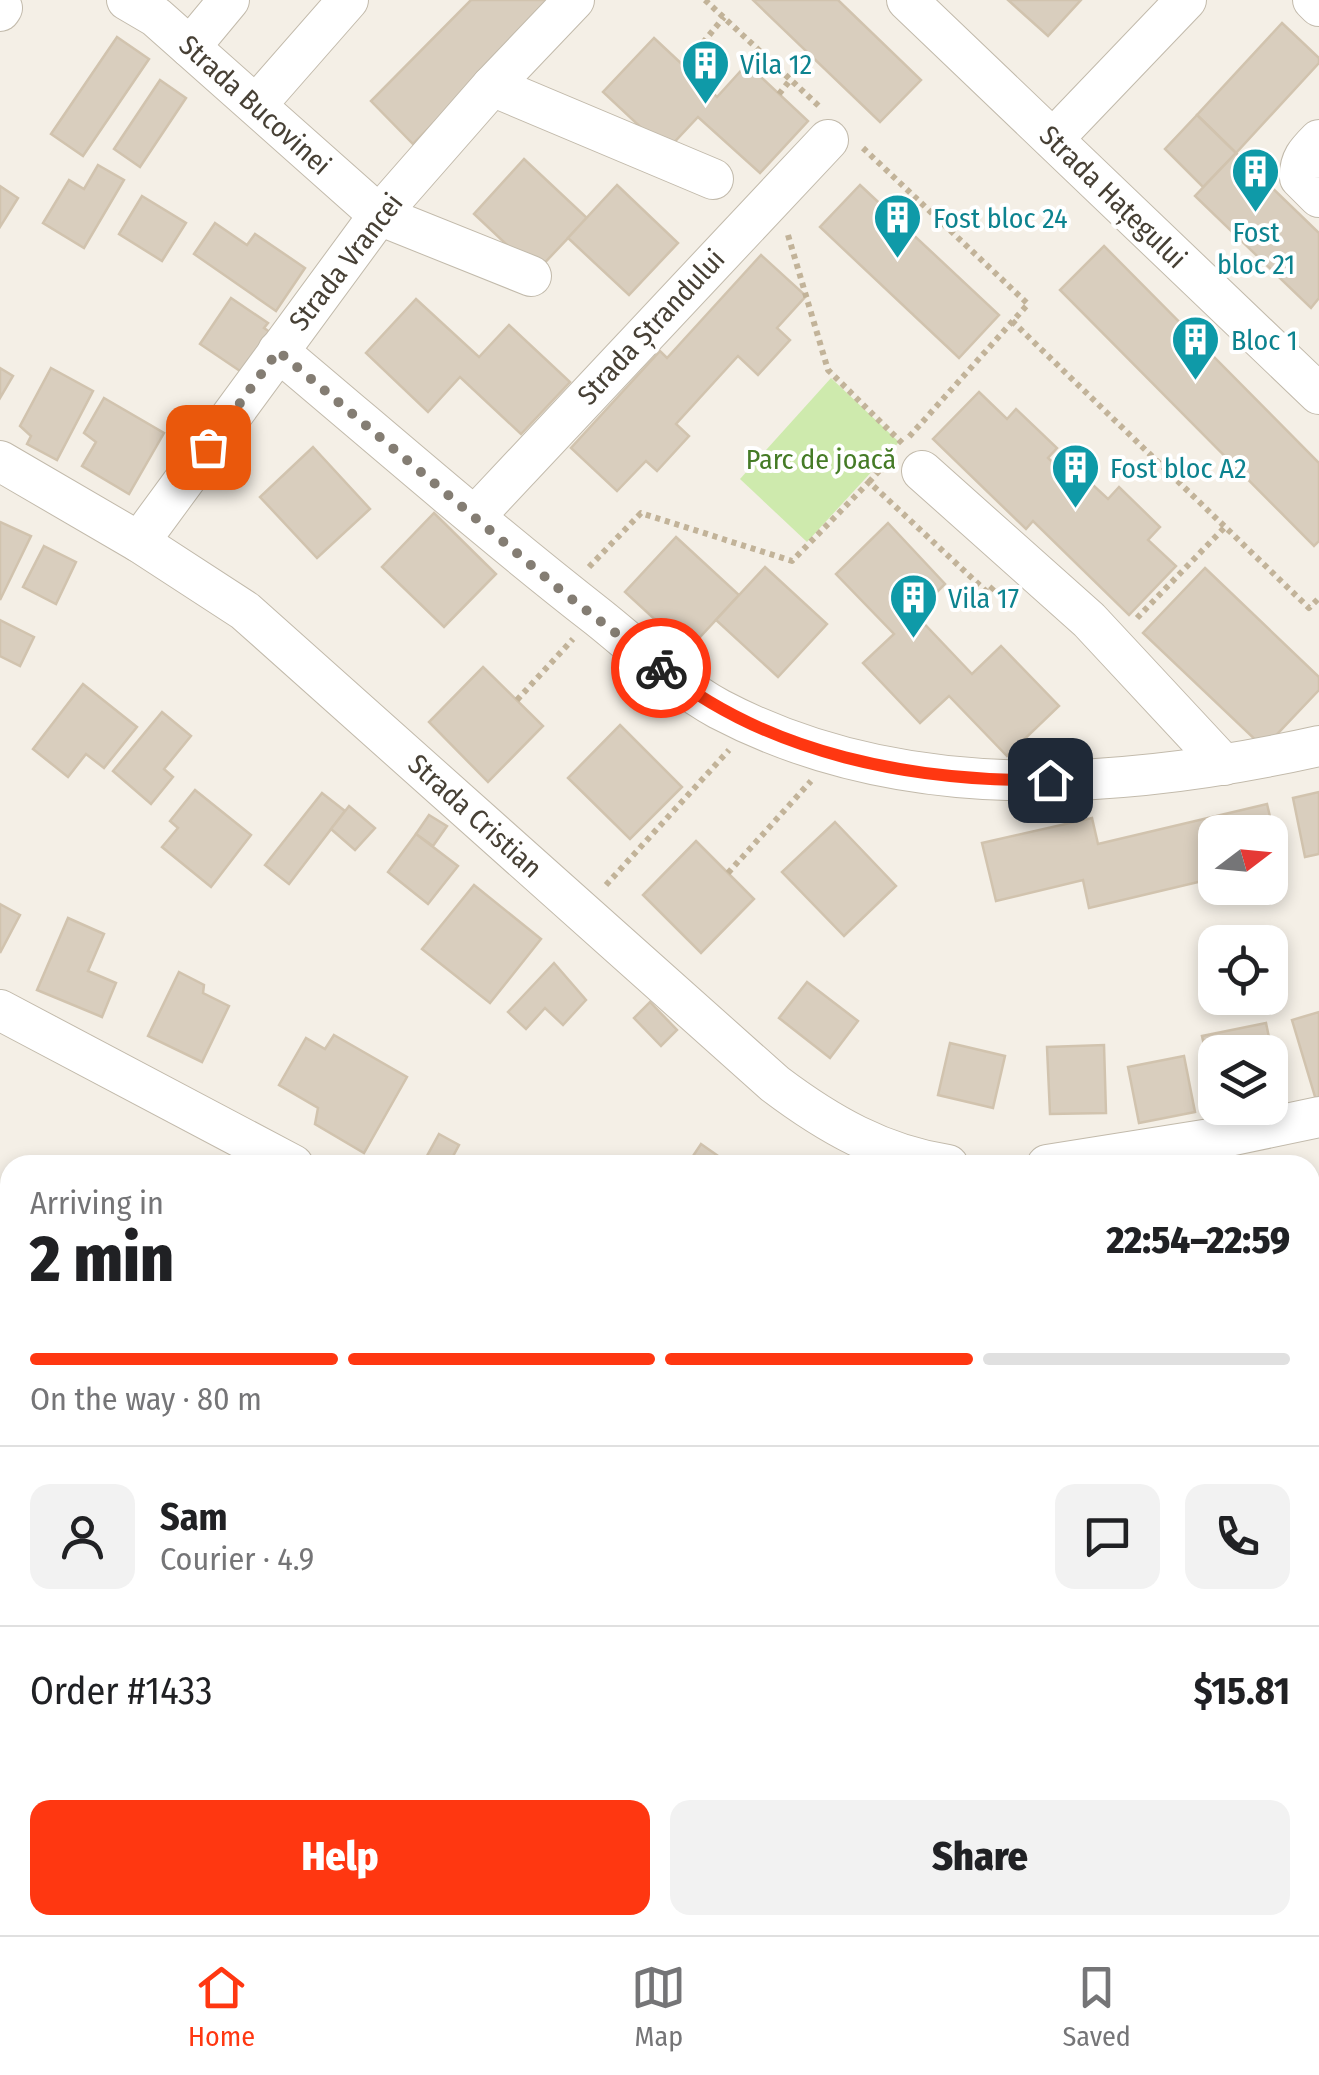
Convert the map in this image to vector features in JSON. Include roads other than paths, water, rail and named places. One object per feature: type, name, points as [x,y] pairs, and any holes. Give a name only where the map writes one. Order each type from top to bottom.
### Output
[{"type":"street","name":"Strada Bucovinei","points":[[127,0],[156,17],[379,215],[531,276]]},
{"type":"street","points":[[190,47],[230,0]]},
{"type":"street","points":[[256,106],[348,0]]},
{"type":"street","name":"Strada Vrancei","points":[[139,542],[379,215],[574,0]]},
{"type":"street","name":"Strada Hațegului","points":[[907,0],[1319,394]]},
{"type":"street","points":[[1053,139],[1186,0]]},
{"type":"street","points":[[1313,0],[1319,6]]},
{"type":"street","points":[[492,86],[713,179]]},
{"type":"street","name":"Strada Ștrandului","points":[[475,516],[764,205],[840,134]]},
{"type":"street","points":[[1319,140],[1302,158],[1299,168],[1300,178],[1319,197]]},
{"type":"street","points":[[278,351],[676,680],[717,708],[752,724],[834,754],[916,773],[1021,780],[1109,779],[1224,766],[1319,746]]},
{"type":"street","points":[[913,457],[1112,644],[1224,766]]},
{"type":"street","name":"Strada Cristian","points":[[0,462],[139,542],[245,611],[776,1084],[842,1131],[905,1155]]},
{"type":"street","points":[[0,1010],[274,1155]]},
{"type":"street","points":[[1110,1155],[1319,1117]]},
{"type":"place","name":"Vila 12","points":[[705,106]]},
{"type":"place","name":"Fost bloc 21","points":[[1256,214]]},
{"type":"place","name":"Fost bloc 24","points":[[898,260]]},
{"type":"place","name":"Bloc 1","points":[[1196,382]]},
{"type":"place","name":"Fost bloc A2","points":[[1075,510]]},
{"type":"place","name":"Vila 17","points":[[913,640]]},
{"type":"park label","name":"Parc de joacă","points":[[821,459]]}]
